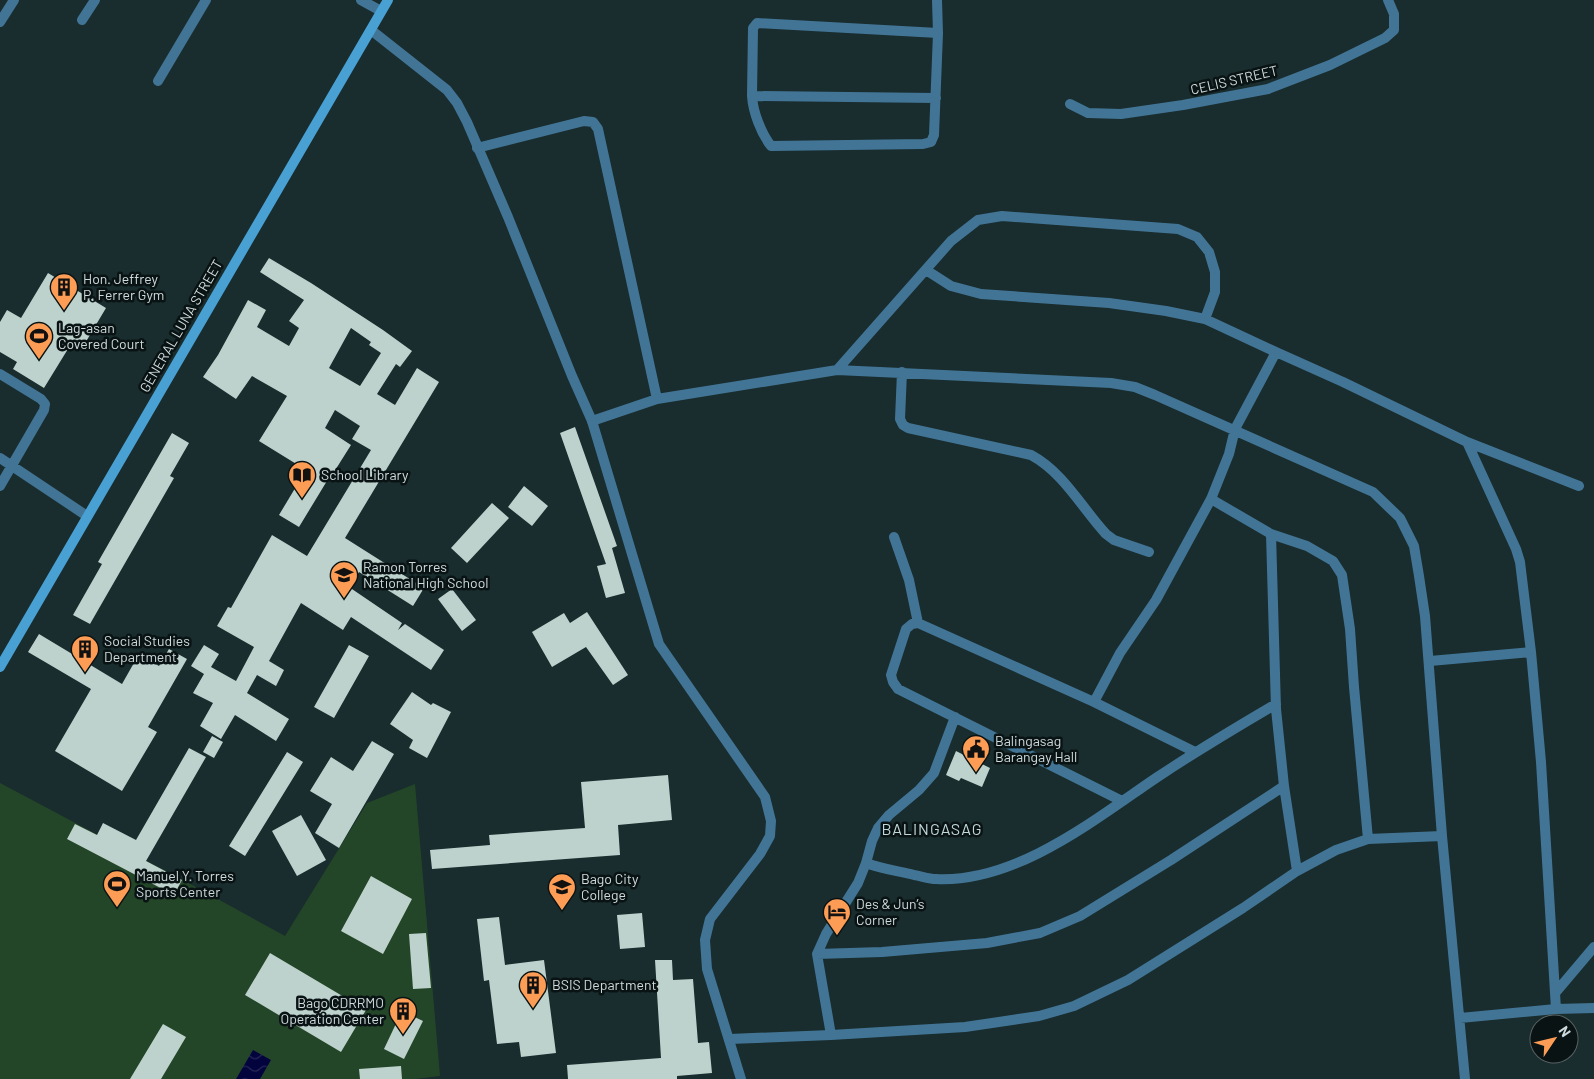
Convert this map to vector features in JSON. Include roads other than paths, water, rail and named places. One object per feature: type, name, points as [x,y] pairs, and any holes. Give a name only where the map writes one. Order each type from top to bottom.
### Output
[{"type":"main road","name":"GENERAL LUNA STREET","points":[[0,667],[388,0]]},
{"type":"street","points":[[0,22],[14,0]]},
{"type":"street","points":[[82,20],[95,0]]},
{"type":"street","points":[[158,81],[206,0]]},
{"type":"street","points":[[361,0],[381,11]]},
{"type":"street","points":[[937,0],[938,33],[936,98],[934,136],[931,142],[923,144],[771,146],[766,140],[752,96],[753,28],[757,22],[938,33]]},
{"type":"street","name":"CELIS STREET","points":[[1070,104],[1088,113],[1120,114],[1183,105],[1268,89],[1330,65],[1385,38],[1394,30],[1394,14],[1388,0]]},
{"type":"street","points":[[371,30],[447,90],[464,115],[592,421],[659,644],[765,797],[771,821],[770,836],[760,854],[710,919],[704,940],[707,969],[741,1079]]},
{"type":"street","points":[[752,96],[936,98]]},
{"type":"street","points":[[478,148],[584,121],[593,122],[598,129],[657,399]]},
{"type":"street","points":[[837,370],[951,241],[978,220],[1002,216],[1178,229],[1197,237],[1209,252],[1215,272],[1216,292],[1205,318]]},
{"type":"street","points":[[926,270],[951,286],[980,294],[1108,303],[1205,318],[1467,442],[1579,486]]},
{"type":"street","points":[[1094,702],[1120,653],[1156,600],[1211,499],[1229,454],[1235,429],[1276,352]]},
{"type":"street","points":[[592,421],[657,399],[837,370],[1112,383],[1135,387],[1148,392],[1235,429],[1373,492],[1400,518],[1414,546],[1426,616],[1442,836],[1465,1079]]},
{"type":"street","points":[[902,372],[900,419],[903,425],[908,428],[1031,455],[1042,461],[1056,474],[1106,534],[1114,540],[1150,552]]},
{"type":"street","points":[[0,374],[41,399],[45,404],[44,410],[0,486]]},
{"type":"street","points":[[1467,442],[1516,548],[1531,652],[1546,823],[1556,1009]]},
{"type":"street","points":[[0,458],[87,516]]},
{"type":"street","points":[[1211,499],[1271,534],[1307,546],[1333,561],[1342,575],[1350,629],[1368,840]]},
{"type":"street","points":[[1271,534],[1276,704],[1284,786],[1297,871]]},
{"type":"street","points":[[894,537],[909,580],[918,623]]},
{"type":"street","points":[[1122,801],[898,689],[891,675],[906,629],[912,624],[918,623],[1094,702],[1195,752]]},
{"type":"street","points":[[1430,661],[1531,652]]},
{"type":"street","points":[[866,863],[936,880],[970,877],[1005,868],[1043,852],[1070,836],[1195,752],[1276,704]]},
{"type":"street","points":[[831,1035],[817,954],[826,934],[858,883],[878,828],[889,815],[919,790],[934,772],[955,717]]},
{"type":"street","points":[[817,954],[882,952],[987,943],[1040,933],[1080,916],[1171,860],[1284,786]]},
{"type":"street","points":[[729,1039],[965,1027],[1039,1016],[1074,1006],[1136,975],[1244,908],[1297,871],[1336,850],[1368,840],[1442,836]]},
{"type":"street","points":[[1556,992],[1594,947]]},
{"type":"street","points":[[1460,1018],[1556,1009],[1594,1008]]},
{"type":"water","points":[[253,1050],[271,1060],[260,1079],[236,1079]]},
{"type":"place","name":"Hon. Jeffrey P. Ferrer Gym","points":[[64,311]]},
{"type":"place","name":"Lag-asan Covered Court","points":[[39,360]]},
{"type":"place","name":"School Library","points":[[302,499]]},
{"type":"place","name":"Ramon Torres National High School","points":[[344,599]]},
{"type":"place","name":"Social Studies Department","points":[[85,673]]},
{"type":"place","name":"Balingasag Barangay Hall","points":[[976,773]]},
{"type":"place","name":"Manuel Y. Torres Sports Center","points":[[117,908]]},
{"type":"place","name":"Bago City College","points":[[562,911]]},
{"type":"place","name":"Des & Jun’s Corner","points":[[837,936]]},
{"type":"place","name":"BSIS Department","points":[[533,1009]]},
{"type":"place","name":"Bago CDRRMO Operation Center","points":[[403,1035]]},
{"type":"district","name":"BALINGASAG","points":[[932,829]]}]
